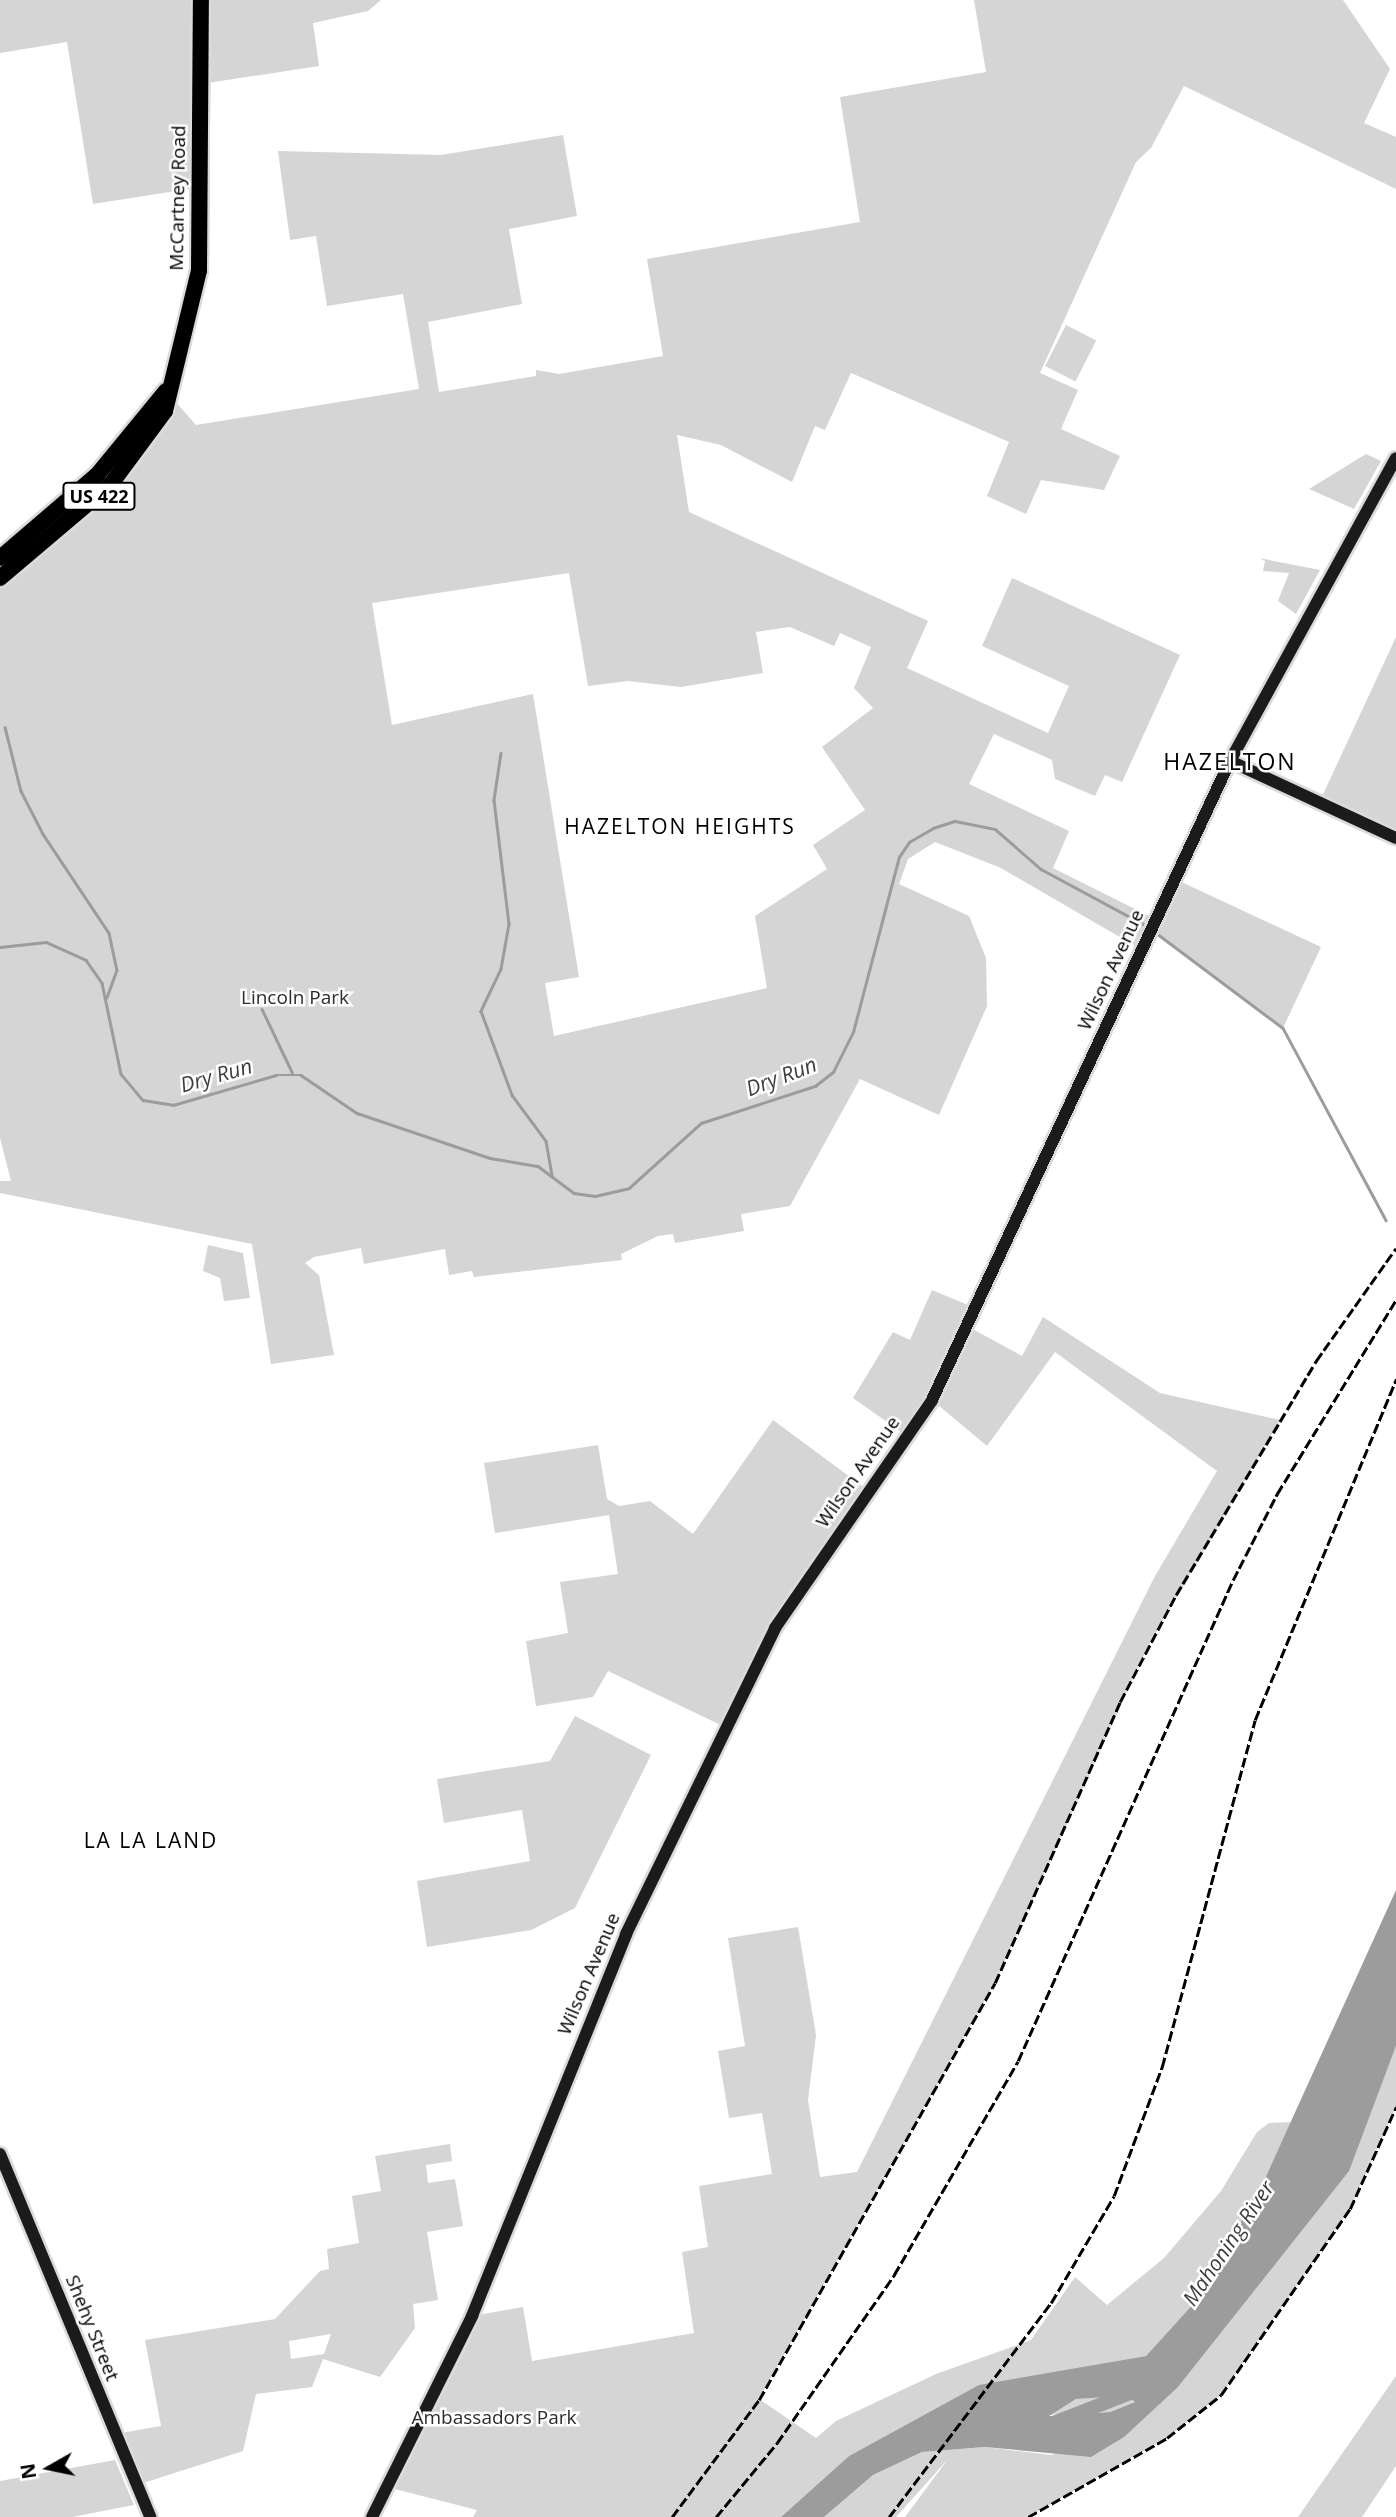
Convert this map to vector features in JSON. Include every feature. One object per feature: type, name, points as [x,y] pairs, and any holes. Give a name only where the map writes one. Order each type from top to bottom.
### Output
[{"type":"highway","name":"McCartney Road","points":[[0,578],[111,484],[164,411],[166,391],[188,330],[199,270],[201,0]]},
{"type":"highway","name":"McCartney Road","points":[[0,558],[98,474],[166,391]]},
{"type":"main road","name":"Wilson Avenue","points":[[372,2517],[472,2316],[626,1934],[775,1628],[932,1400],[1230,761],[1396,458]]},
{"type":"main road","points":[[1230,761],[1396,838]]},
{"type":"main road","name":"Shehy Street","points":[[0,2154],[150,2517]]},
{"type":"green space","points":[[0,0],[381,0],[368,11],[313,23],[319,66],[201,84],[201,187],[93,204],[67,42],[0,53]]},
{"type":"green space","name":"Lincoln Park","points":[[974,0],[1343,0],[1390,69],[1364,123],[1396,137],[1396,189],[1184,86],[1151,148],[1136,162],[1040,373],[1078,390],[1061,429],[1120,456],[1104,490],[1041,480],[1026,514],[987,496],[1009,442],[851,373],[825,430],[815,426],[792,482],[721,445],[677,435],[689,512],[928,621],[907,668],[1048,733],[1069,686],[982,646],[1012,578],[1180,655],[1122,782],[1105,775],[1095,796],[1055,779],[1052,760],[994,734],[969,784],[1069,831],[1053,868],[1155,919],[1175,879],[1321,947],[1283,1028],[1152,929],[1142,950],[1001,868],[935,842],[908,859],[899,884],[969,916],[986,958],[987,1006],[939,1115],[860,1079],[790,1206],[741,1214],[744,1231],[675,1243],[673,1234],[658,1236],[621,1254],[622,1260],[474,1277],[472,1271],[449,1275],[445,1249],[364,1264],[361,1248],[314,1257],[305,1263],[319,1275],[334,1355],[271,1364],[252,1244],[0,1193],[0,1181],[11,1181],[0,1138],[0,578],[84,510],[166,391],[196,425],[419,389],[403,294],[327,306],[316,236],[290,240],[278,151],[441,155],[563,135],[577,216],[509,229],[522,304],[428,322],[439,392],[536,376],[536,370],[559,374],[663,356],[647,259],[860,222],[840,97],[986,72]],"holes":[[[569,573],[588,686],[628,681],[681,687],[763,673],[756,632],[790,627],[834,646],[840,633],[871,647],[854,688],[873,708],[822,747],[865,810],[813,845],[827,869],[755,916],[767,988],[554,1036],[545,983],[579,977],[533,694],[392,725],[372,603]]]},
{"type":"green space","points":[[1066,325],[1096,340],[1075,381],[1045,366]]},
{"type":"green space","points":[[1366,454],[1381,461],[1354,509],[1309,489]]},
{"type":"green space","points":[[1259,558],[1320,570],[1296,614],[1278,601],[1289,573],[1263,571],[1265,561]]},
{"type":"green space","points":[[1396,637],[1396,838],[1319,803]]},
{"type":"green space","points":[[208,1245],[243,1253],[250,1298],[224,1301],[220,1278],[203,1271]]},
{"type":"green space","name":"Ambassadors Park","points":[[932,1290],[975,1308],[967,1326],[1022,1356],[1043,1317],[1160,1393],[1280,1420],[1147,1648],[995,1983],[759,2399],[816,2438],[836,2421],[936,2374],[1031,2340],[1075,2277],[1107,2305],[1164,2258],[1221,2191],[1257,2132],[1269,2123],[1291,2122],[1263,2183],[1195,2302],[1146,2356],[979,2386],[849,2456],[781,2517],[473,2517],[477,2510],[387,2487],[472,2316],[523,2307],[532,2361],[694,2333],[682,2252],[708,2247],[699,2186],[772,2174],[762,2113],[729,2118],[718,2051],[745,2046],[728,1938],[798,1927],[816,2035],[808,2100],[820,2177],[857,2172],[1155,1576],[1217,1471],[1055,1352],[987,1446],[932,1400],[907,1436],[853,1398],[893,1332],[910,1340]]},
{"type":"green space","points":[[773,1420],[869,1491],[796,1593],[727,1728],[608,1671],[593,1697],[536,1706],[526,1641],[568,1633],[560,1582],[618,1574],[609,1515],[495,1533],[484,1463],[598,1445],[607,1499],[619,1506],[650,1501],[693,1534]]},
{"type":"green space","points":[[575,1716],[651,1755],[575,1908],[531,1930],[427,1947],[417,1881],[530,1861],[522,1810],[444,1823],[437,1779],[550,1761]]},
{"type":"green space","points":[[1396,2046],[1396,2107],[1350,2209],[1221,2395],[1167,2438],[1028,2517],[905,2517],[948,2459],[896,2517],[824,2517],[873,2475],[922,2452],[985,2447],[1052,2455],[1178,2387],[1348,2171]]},
{"type":"green space","points":[[450,2144],[452,2161],[426,2165],[428,2183],[455,2179],[463,2226],[427,2232],[438,2300],[413,2304],[415,2328],[380,2377],[323,2359],[312,2387],[256,2394],[243,2451],[137,2485],[115,2434],[161,2426],[145,2340],[275,2319],[320,2271],[329,2269],[327,2249],[359,2243],[352,2196],[381,2191],[375,2156]],"holes":[[[331,2334],[324,2354],[291,2359],[289,2341]]]},
{"type":"green space","points":[[1396,2376],[1396,2466],[1362,2517],[1298,2517]]},
{"type":"green space","points":[[1127,2396],[1135,2402],[1110,2412],[1048,2415],[1076,2399]]},
{"type":"green space","points":[[115,2460],[134,2505],[72,2517],[0,2517],[0,2481]]},
{"type":"shaded area","points":[[1396,1890],[1396,2046],[1349,2171],[1178,2387],[1124,2437],[1091,2457],[985,2447],[922,2452],[873,2475],[824,2517],[781,2517],[849,2456],[979,2385],[1146,2356],[1195,2302],[1263,2183]],"holes":[[[1127,2396],[1135,2402],[1110,2412],[1049,2416],[1076,2399]]]},
{"type":"waterway","points":[[5,727],[21,791],[43,834],[109,933],[117,970],[107,997]]},
{"type":"waterway","points":[[501,753],[494,800],[509,924],[501,969],[481,1011],[512,1095],[546,1141],[552,1174]]},
{"type":"waterway","name":"Dry Run","points":[[0,947],[46,942],[86,960],[102,983],[121,1074],[143,1100],[173,1105],[276,1075],[301,1075],[357,1113],[490,1158],[538,1166],[574,1193],[595,1196],[629,1188],[701,1123],[815,1086],[833,1072],[853,1032],[899,857],[909,842],[933,828],[955,821],[995,829],[1041,869],[1147,926]]},
{"type":"waterway","name":"Dry Run","points":[[1155,932],[1283,1028],[1386,1220]]},
{"type":"waterway","points":[[262,1009],[292,1072]]},
{"type":"waterway","name":"Mahoning River","points":[[1056,2422],[1138,2390]]},
{"type":"railway","points":[[672,2517],[759,2400],[995,1983],[1120,1702],[1176,1595],[1316,1361],[1396,1248]]},
{"type":"railway","points":[[716,2517],[777,2443],[894,2275],[1018,2061],[1233,1580],[1277,1494],[1396,1300]]},
{"type":"railway","points":[[889,2517],[1051,2303],[1114,2196],[1162,2067],[1255,1720],[1396,1379]]},
{"type":"railway","points":[[1028,2517],[1167,2438],[1221,2395],[1350,2209],[1396,2107]]},
{"type":"district","name":"HAZELTON","points":[[1230,761]]},
{"type":"district","name":"HAZELTON HEIGHTS","points":[[680,826]]},
{"type":"district","name":"LA LA LAND","points":[[151,1840]]}]
